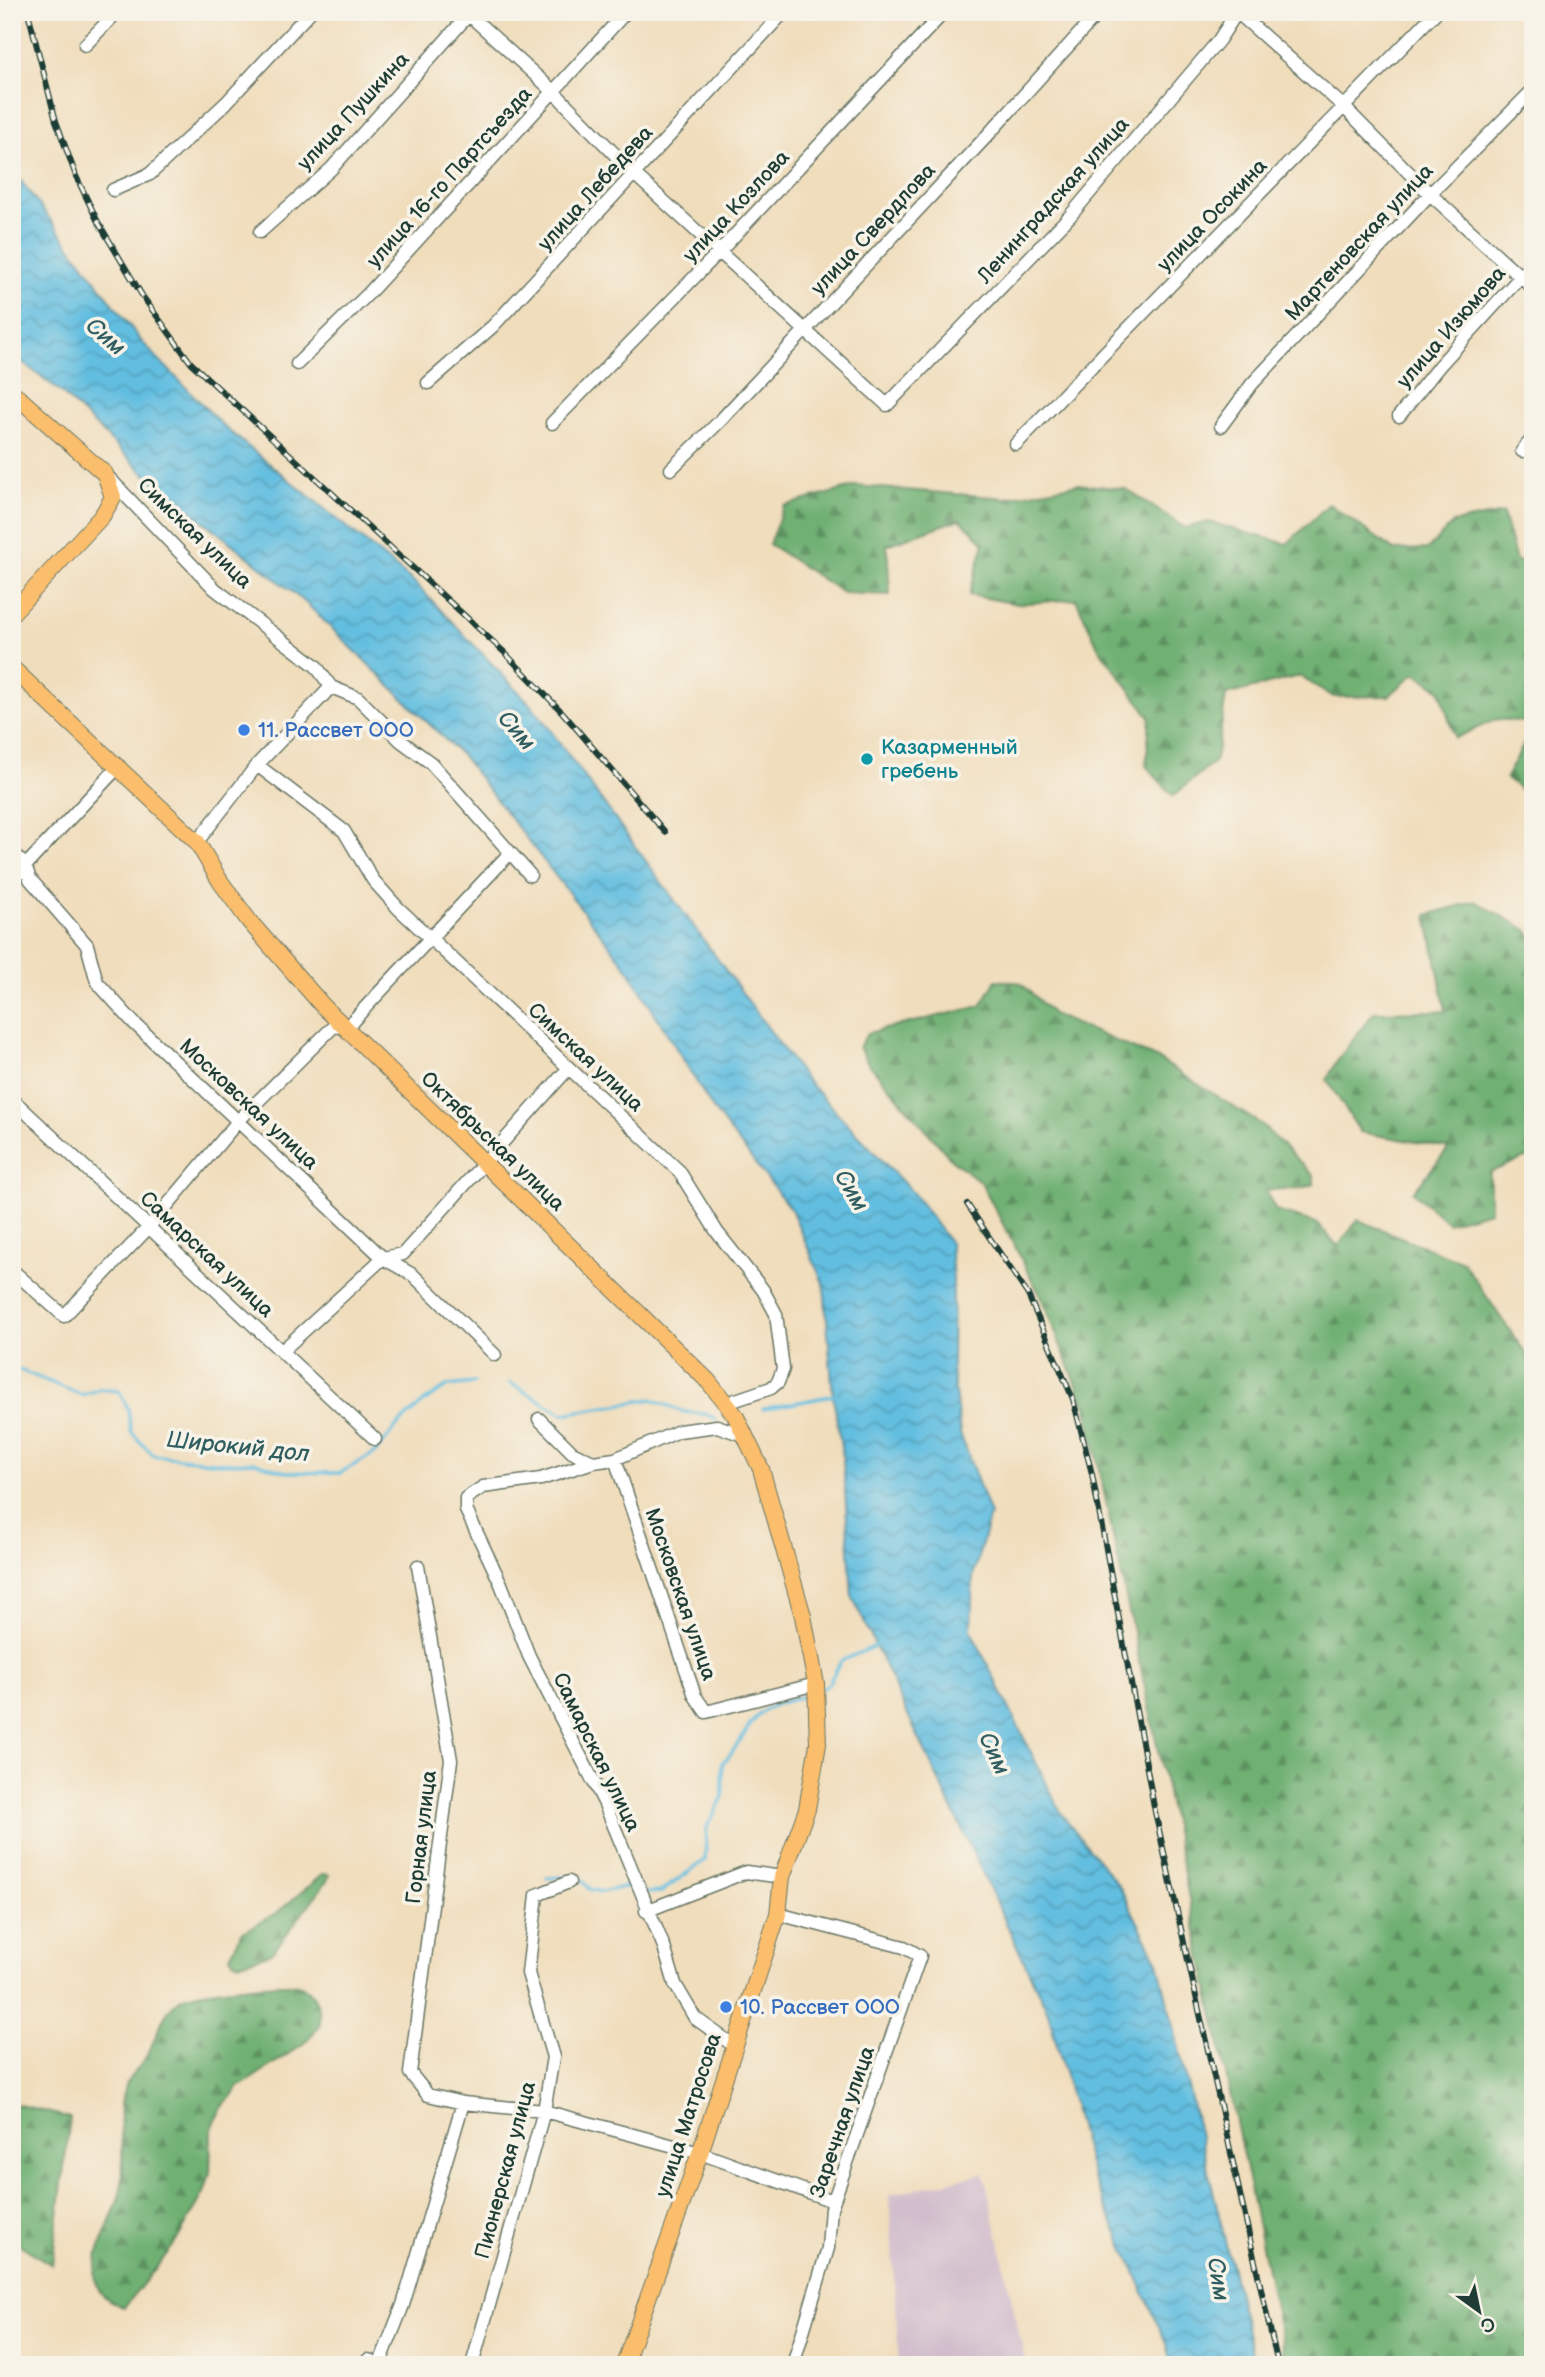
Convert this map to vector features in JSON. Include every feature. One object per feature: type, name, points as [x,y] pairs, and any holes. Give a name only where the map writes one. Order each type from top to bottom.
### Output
[{"type":"main road","name":"Симская улица","points":[[12,392],[106,474],[113,497],[102,516],[12,613]]},
{"type":"main road","name":"Октябрьская улица","points":[[12,668],[197,842],[220,881],[250,921],[295,977],[342,1026],[484,1161],[727,1403],[761,1469],[774,1506],[803,1616],[819,1714]]},
{"type":"main road","name":"улица Матросова","points":[[624,2365],[699,2152],[778,1914],[782,1877],[807,1809],[818,1744],[819,1714]]},
{"type":"street","points":[[85,45],[117,12]]},
{"type":"street","points":[[113,190],[150,174],[226,103],[310,12]]},
{"type":"street","name":"улица 16-го Партсъезда","points":[[297,364],[369,293],[626,12]]},
{"type":"street","name":"улица Лебедева","points":[[428,383],[493,326],[784,12]]},
{"type":"street","name":"улица Козлова","points":[[552,423],[720,251],[943,12]]},
{"type":"street","name":"улица Свердлова","points":[[671,469],[805,330],[1099,12]]},
{"type":"street","points":[[1237,12],[1343,106],[1430,194],[1533,288]]},
{"type":"street","name":"Ленинградская улица","points":[[805,330],[887,405],[1070,216],[1219,40],[1237,12]]},
{"type":"street","name":"улица Осокина","points":[[1016,444],[1436,12]]},
{"type":"street","points":[[468,13],[553,92],[633,173],[805,330]]},
{"type":"street","name":"улица Пушкина","points":[[260,232],[331,169],[468,13]]},
{"type":"street","name":"Мартеновская улица","points":[[1221,426],[1252,384],[1430,194],[1533,90]]},
{"type":"street","name":"улица Изюмова","points":[[1399,416],[1440,365],[1533,263]]},
{"type":"street","points":[[1522,451],[1533,439]]},
{"type":"street","name":"Симская улица","points":[[106,474],[215,589],[316,666],[331,687],[358,698],[401,741],[431,763],[530,875]]},
{"type":"street","points":[[197,842],[257,765],[331,687]]},
{"type":"street","name":"Симская улица","points":[[257,765],[344,831],[373,880],[568,1070],[679,1171],[718,1233],[763,1290],[776,1314],[783,1369],[778,1381],[771,1388],[727,1403]]},
{"type":"street","points":[[12,880],[118,766]]},
{"type":"street","name":"Московская улица","points":[[12,853],[25,865],[30,879],[87,945],[97,982],[133,1022],[383,1258],[414,1275],[495,1355]]},
{"type":"street","points":[[12,1270],[64,1316],[149,1227],[239,1120],[333,1027],[348,1026],[509,854]]},
{"type":"street","points":[[283,1350],[383,1258],[402,1254],[568,1070]]},
{"type":"street","name":"Самарская улица","points":[[12,1099],[375,1439]]},
{"type":"street","points":[[539,1419],[572,1452],[593,1462],[615,1459],[679,1431],[717,1426],[743,1435]]},
{"type":"street","name":"Московская улица","points":[[615,1459],[695,1696],[706,1712],[816,1684]]},
{"type":"street","name":"Самарская улица","points":[[593,1462],[541,1479],[483,1487],[467,1497],[466,1510],[501,1584],[529,1656],[604,1802],[646,1911],[664,1947],[675,1984],[695,2018],[733,2045]]},
{"type":"street","name":"Горная улица","points":[[418,1566],[451,1760],[410,2073],[428,2095],[463,2102]]},
{"type":"street","points":[[646,1911],[746,1872],[782,1877]]},
{"type":"street","name":"Пионерская улица","points":[[472,2365],[544,2111],[552,2057],[528,1973],[537,1895],[569,1882]]},
{"type":"street","name":"Заречная улица","points":[[778,1914],[904,1947],[920,1955],[833,2202],[828,2248],[793,2365]]},
{"type":"street","points":[[365,2365],[368,2360],[383,2364],[463,2102],[544,2111],[699,2152],[833,2202]]},
{"type":"shaded area","points":[[984,2173],[1026,2365],[899,2365],[889,2195]]},
{"type":"green space","points":[[1077,484],[1126,489],[1185,528],[1209,522],[1287,544],[1329,504],[1394,550],[1428,549],[1453,523],[1503,513],[1516,561],[1533,562],[1533,723],[1497,719],[1455,738],[1440,690],[1415,673],[1389,696],[1334,697],[1299,676],[1226,695],[1216,760],[1173,796],[1146,766],[1150,717],[1098,647],[1076,599],[1018,604],[969,595],[984,543],[960,519],[887,545],[890,595],[843,593],[769,544],[784,506],[856,486],[1006,498]]},
{"type":"green space","points":[[1533,727],[1533,796],[1532,798],[1506,778]]},
{"type":"green space","points":[[1475,901],[1527,930],[1533,938],[1533,1155],[1490,1172],[1490,1211],[1448,1223],[1413,1192],[1449,1148],[1360,1132],[1327,1080],[1336,1062],[1374,1012],[1446,1011],[1427,915]]},
{"type":"green space","points":[[996,980],[1021,983],[1054,1015],[1158,1059],[1262,1125],[1314,1176],[1314,1184],[1303,1188],[1265,1190],[1276,1211],[1316,1223],[1338,1246],[1358,1220],[1463,1262],[1533,1364],[1533,2365],[1287,2365],[1086,1407],[1040,1295],[981,1182],[951,1159],[868,1063],[859,1047],[868,1033],[981,1006]]},
{"type":"green space","points":[[323,1874],[329,1875],[327,1881],[272,1953],[241,1963],[234,1962],[230,1956],[242,1933],[279,1911]]},
{"type":"green space","points":[[279,1984],[300,1985],[311,1993],[319,2010],[319,2027],[303,2044],[239,2087],[220,2110],[211,2131],[210,2173],[204,2193],[174,2245],[124,2308],[101,2293],[95,2273],[99,2250],[120,2193],[123,2166],[121,2108],[128,2080],[148,2054],[167,2013],[180,1999],[212,1991]]},
{"type":"green space","points":[[12,2103],[70,2118],[52,2265],[12,2240]]},
{"type":"water","name":"Сим","points":[[12,174],[21,181],[142,342],[223,426],[414,582],[534,708],[806,1080],[913,1193],[950,1243],[953,1281],[952,1368],[960,1433],[990,1515],[973,1576],[971,1631],[1061,1813],[1121,1889],[1158,1962],[1255,2365],[1171,2365],[1165,2340],[1093,2178],[1048,2012],[852,1596],[843,1459],[833,1395],[824,1285],[792,1211],[713,1109],[628,969],[463,757],[307,604],[146,475],[61,392],[12,354]]},
{"type":"waterway","name":"Широкий дол","points":[[12,1367],[82,1395],[100,1389],[119,1391],[128,1409],[131,1432],[153,1455],[221,1463],[255,1462],[286,1472],[340,1473],[375,1453],[398,1425],[425,1401],[448,1386],[474,1383]]},
{"type":"waterway","points":[[510,1383],[563,1414],[652,1399],[684,1412],[705,1414],[716,1419]]},
{"type":"waterway","points":[[763,1409],[836,1395]]},
{"type":"waterway","points":[[822,1688],[827,1686],[841,1661],[880,1644]]},
{"type":"waterway","points":[[646,1893],[661,1892],[705,1860],[707,1827],[723,1797],[722,1763],[733,1752],[749,1726],[772,1706],[812,1693]]},
{"type":"waterway","points":[[547,1878],[577,1878],[589,1889],[602,1892],[636,1884]]},
{"type":"railway","points":[[28,12],[56,121],[76,176],[98,222],[143,297],[191,363],[504,652],[563,713],[665,832]]},
{"type":"railway","points":[[967,1204],[1028,1295],[1073,1399],[1092,1474],[1155,1812],[1278,2365]]},
{"type":"place","name":"11. Рассвет ООО","points":[[244,730]]},
{"type":"place","name":"Казарменный гребень","points":[[867,759]]},
{"type":"place","name":"10. Рассвет ООО","points":[[726,2007]]}]
